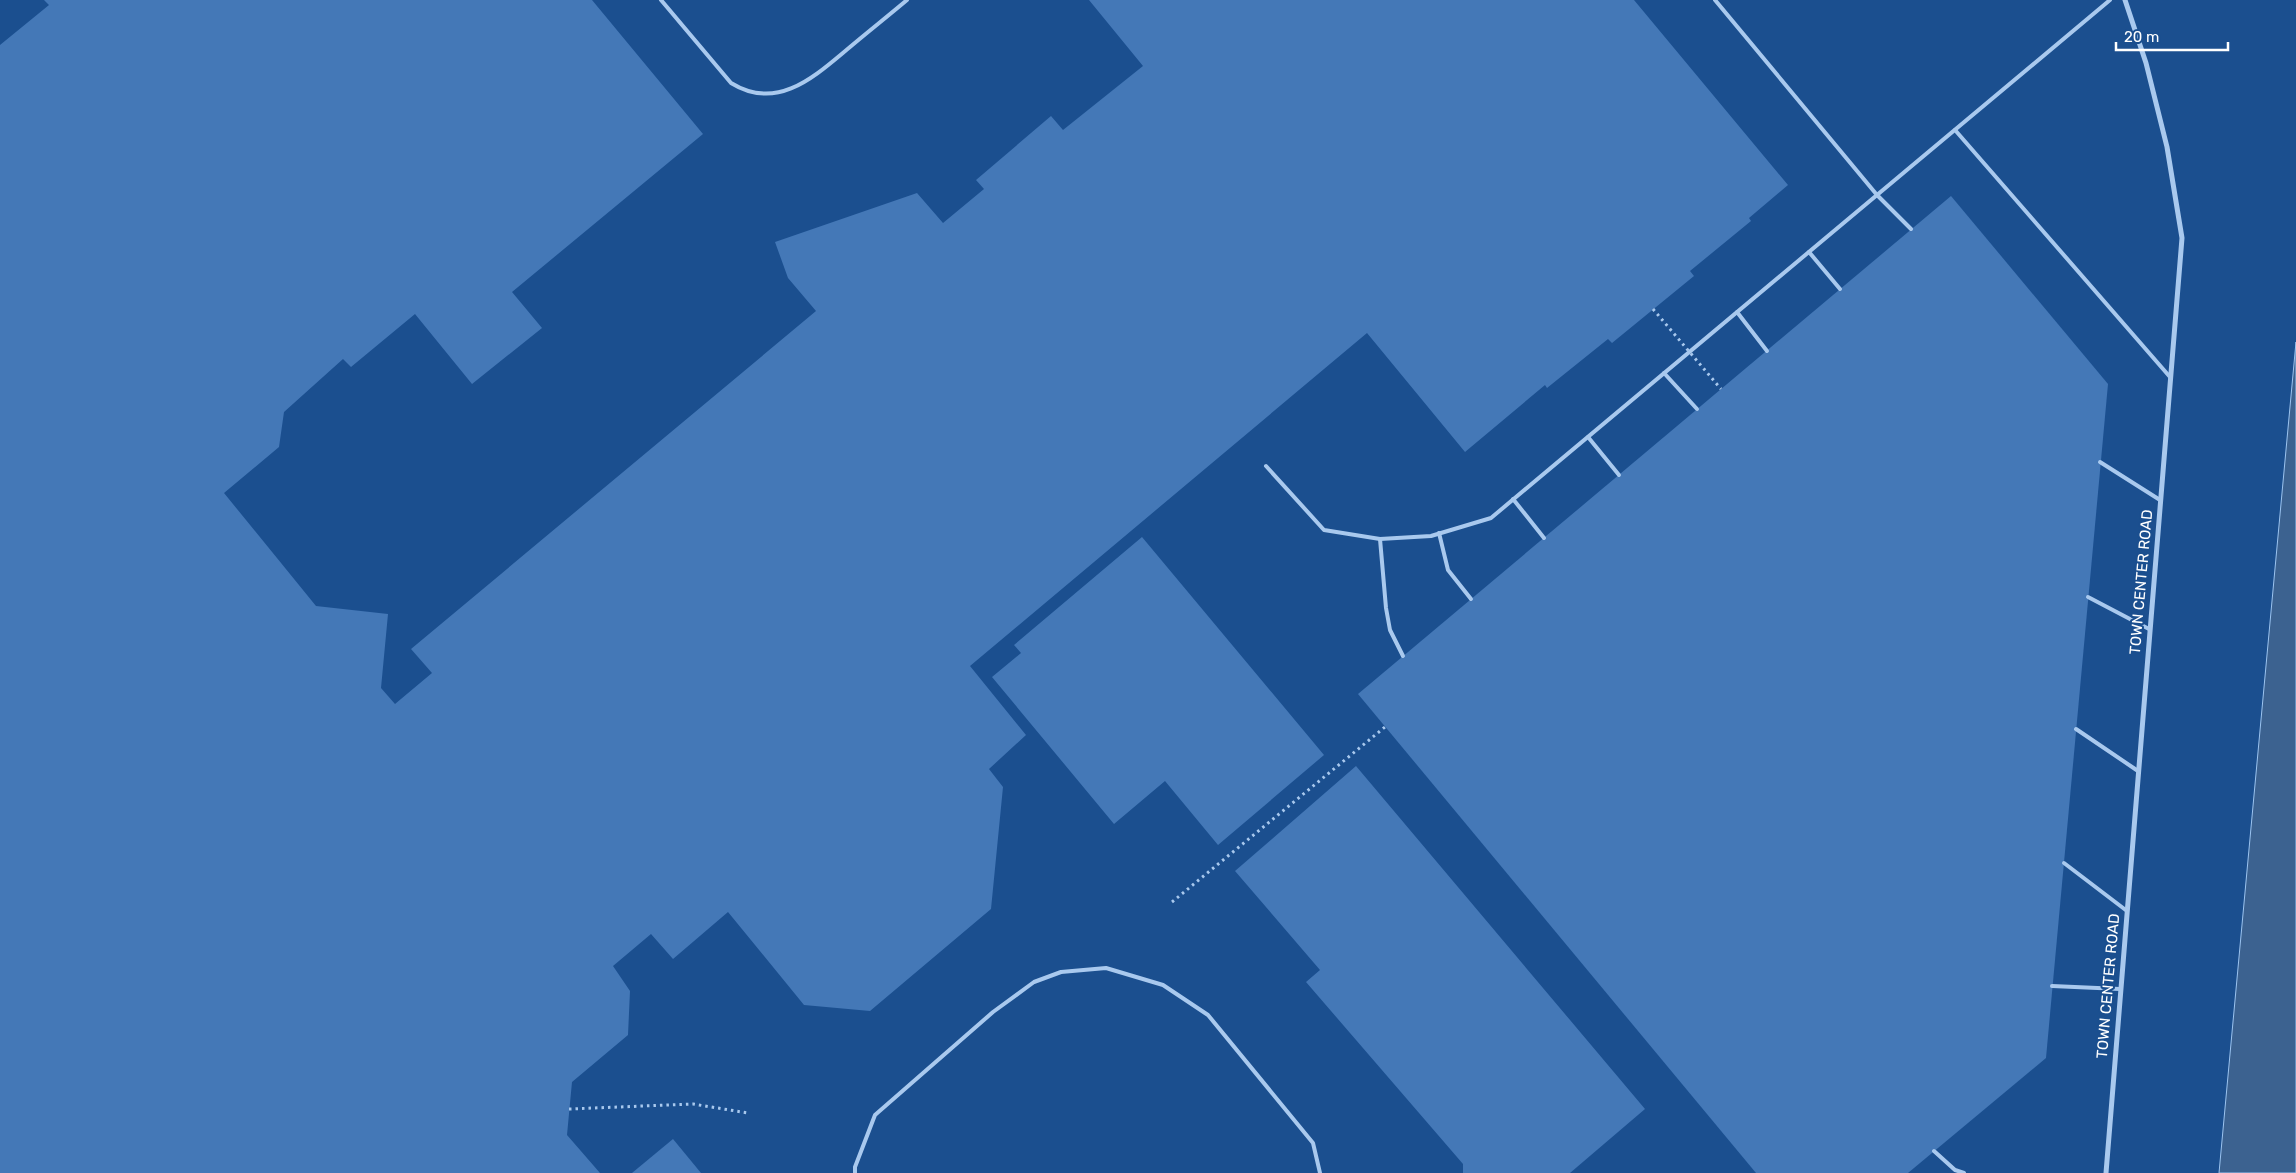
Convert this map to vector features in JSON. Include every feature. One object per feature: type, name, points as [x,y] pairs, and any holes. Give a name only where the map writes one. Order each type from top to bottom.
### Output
[{"type":"street","name":"TOWN CENTER ROAD","points":[[2106,1173],[2182,238],[2167,147],[2146,63],[2125,0]]},
{"type":"lane","points":[[661,0],[731,83],[744,91],[760,93],[791,90],[811,80],[906,0]]},
{"type":"lane","points":[[1715,0],[1877,194],[1911,229]]},
{"type":"lane","points":[[1266,466],[1324,530],[1380,539],[1431,536],[1491,518],[2110,0]]},
{"type":"lane","points":[[1955,130],[2170,377]]},
{"type":"lane","points":[[1809,252],[1840,289]]},
{"type":"lane","points":[[1737,312],[1767,351]]},
{"type":"lane","points":[[1664,373],[1697,409]]},
{"type":"lane","points":[[1588,437],[1619,475]]},
{"type":"lane","points":[[2100,462],[2160,500]]},
{"type":"lane","points":[[1512,499],[1544,538]]},
{"type":"lane","points":[[1439,533],[1448,570],[1470,599]]},
{"type":"lane","points":[[1380,539],[1386,608],[1390,630],[1403,656]]},
{"type":"lane","points":[[2088,597],[2149,629]]},
{"type":"lane","points":[[2076,729],[2138,771]]},
{"type":"lane","points":[[2064,863],[2127,911]]},
{"type":"lane","points":[[854,1173],[875,1116],[993,1012],[1034,982],[1060,972],[1106,968],[1163,985],[1208,1016],[1313,1143],[1320,1173]]},
{"type":"lane","points":[[2052,986],[2120,989]]},
{"type":"lane","points":[[1934,1151],[1955,1170],[1964,1173]]},
{"type":"path","points":[[1654,309],[1721,389]]},
{"type":"path","points":[[1172,902],[1385,727]]},
{"type":"path","points":[[569,1109],[693,1104],[748,1113]]},
{"type":"water","points":[[2296,342],[2296,1173],[2219,1173]]},
{"type":"building","points":[[44,0],[592,0],[703,134],[512,292],[542,328],[472,384],[415,314],[351,367],[343,359],[284,412],[279,447],[224,493],[316,606],[388,614],[381,688],[395,704],[432,673],[411,649],[816,311],[788,278],[775,242],[917,193],[943,223],[984,189],[976,180],[1051,116],[1063,130],[1143,66],[1089,0],[1634,0],[1788,185],[1749,218],[1751,221],[1690,271],[1694,276],[1612,343],[1608,339],[1547,388],[1545,385],[1465,452],[1367,333],[970,666],[1026,735],[989,769],[1003,787],[991,909],[870,1011],[804,1005],[728,912],[673,959],[651,934],[613,966],[630,991],[628,1035],[572,1082],[567,1135],[600,1173],[0,1173],[0,45],[49,5]]},
{"type":"building","points":[[1951,196],[2108,384],[2046,1058],[1908,1173],[1756,1173],[1358,694]]},
{"type":"building","points":[[1142,537],[1324,755],[1218,845],[1165,781],[1114,824],[992,677],[1021,653],[1014,645]]},
{"type":"building","points":[[1356,766],[1645,1109],[1570,1173],[1463,1173],[1463,1164],[1306,982],[1320,970],[1235,871]]},
{"type":"building","points":[[673,1139],[701,1173],[632,1173]]}]
